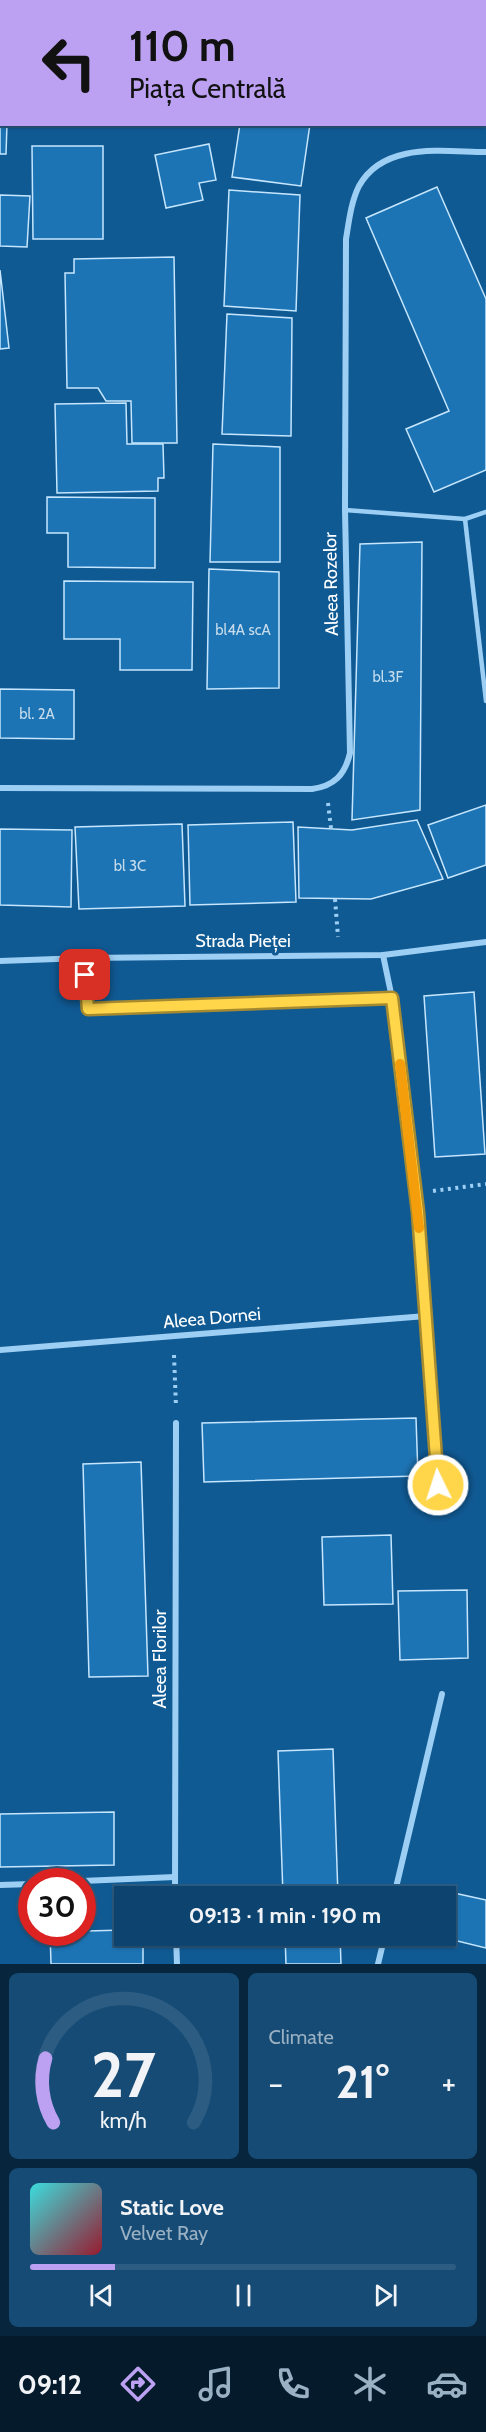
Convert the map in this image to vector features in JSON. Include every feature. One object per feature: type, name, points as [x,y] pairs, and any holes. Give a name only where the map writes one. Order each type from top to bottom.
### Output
[{"type":"street","name":"Aleea Rozelor","points":[[326,787],[343,772],[350,753],[345,510],[346,239],[352,205],[360,185],[375,167],[405,154],[416,151],[486,152]]},
{"type":"street","points":[[0,788],[326,787]]},
{"type":"street","name":"Strada Pieței","points":[[0,961],[384,955],[486,942]]},
{"type":"street","points":[[384,955],[392,998],[415,1194],[438,1485]]},
{"type":"street","points":[[84,958],[88,1009],[392,998]]},
{"type":"street","name":"Aleea Dornei","points":[[0,1350],[426,1316]]},
{"type":"street","name":"Aleea Florilor","points":[[175,1886],[176,1423]]},
{"type":"street","points":[[396,1886],[442,1694]]},
{"type":"street","points":[[96,1880],[175,1877]]},
{"type":"street","points":[[0,1885],[18,1884]]},
{"type":"street","points":[[176,1946],[177,1964]]},
{"type":"street","points":[[378,1964],[382,1946]]},
{"type":"lane","points":[[345,510],[465,519],[486,512]]},
{"type":"lane","points":[[465,519],[486,701]]},
{"type":"path","points":[[326,787],[331,828]]},
{"type":"path","points":[[335,899],[340,956]]},
{"type":"path","points":[[415,1194],[486,1184]]},
{"type":"path","points":[[173,1336],[176,1423]]},
{"type":"building","points":[[0,126],[7,126],[6,154],[0,154]]},
{"type":"building","points":[[240,126],[310,126],[301,186],[232,177]]},
{"type":"building","points":[[209,144],[216,180],[199,183],[203,200],[166,208],[155,155]]},
{"type":"building","points":[[32,146],[103,146],[103,239],[33,239]]},
{"type":"building","points":[[437,187],[486,299],[486,470],[434,492],[406,429],[449,411],[366,218]]},
{"type":"building","points":[[229,190],[300,195],[296,311],[224,306]]},
{"type":"building","points":[[0,195],[30,196],[27,247],[0,246]]},
{"type":"building","points":[[174,257],[177,443],[132,443],[131,401],[106,401],[98,388],[67,388],[65,273],[74,273],[74,259]]},
{"type":"building","points":[[0,270],[9,348],[0,349]]},
{"type":"building","points":[[227,314],[292,318],[291,436],[222,434]]},
{"type":"building","points":[[126,403],[127,444],[163,444],[164,478],[158,478],[158,491],[57,493],[55,404]]},
{"type":"building","points":[[213,444],[280,447],[280,562],[210,562]]},
{"type":"building","points":[[47,497],[155,498],[155,568],[68,567],[68,533],[47,533]]},
{"type":"building","points":[[422,542],[420,810],[352,820],[360,544]]},
{"type":"building","points":[[209,569],[279,572],[279,688],[207,689]]},
{"type":"building","points":[[64,581],[193,582],[192,670],[120,670],[120,639],[64,639]]},
{"type":"building","points":[[0,689],[74,690],[74,739],[0,738]]},
{"type":"building","points":[[486,805],[486,865],[448,878],[428,825]]},
{"type":"building","points":[[417,820],[443,879],[371,899],[299,898],[298,827],[352,830]]},
{"type":"building","points":[[293,822],[296,902],[190,905],[188,825]]},
{"type":"building","points":[[182,824],[185,906],[79,909],[75,827]]},
{"type":"building","points":[[0,829],[72,830],[71,907],[0,905]]},
{"type":"building","points":[[474,992],[485,1154],[435,1157],[424,996]]},
{"type":"building","points":[[416,1418],[418,1476],[204,1482],[202,1423]]},
{"type":"building","points":[[141,1462],[148,1676],[89,1677],[83,1464]]},
{"type":"building","points":[[391,1535],[393,1604],[324,1605],[322,1537]]},
{"type":"building","points":[[467,1590],[468,1658],[400,1660],[398,1591]]},
{"type":"building","points":[[333,1749],[338,1886],[283,1886],[278,1751]]},
{"type":"building","points":[[114,1812],[114,1865],[0,1867],[0,1814]]},
{"type":"building","points":[[456,1893],[486,1900],[486,1948],[456,1941]]},
{"type":"building","points":[[114,1930],[114,1946],[143,1946],[143,1964],[51,1964],[50,1946],[96,1946],[96,1931]]},
{"type":"building","points":[[285,1946],[340,1946],[341,1964],[286,1964]]},
{"type":"slow traffic","points":[[400,1064],[419,1228]]},
{"type":"route","points":[[85,975],[88,1009],[392,998],[418,1212],[438,1485]]}]
